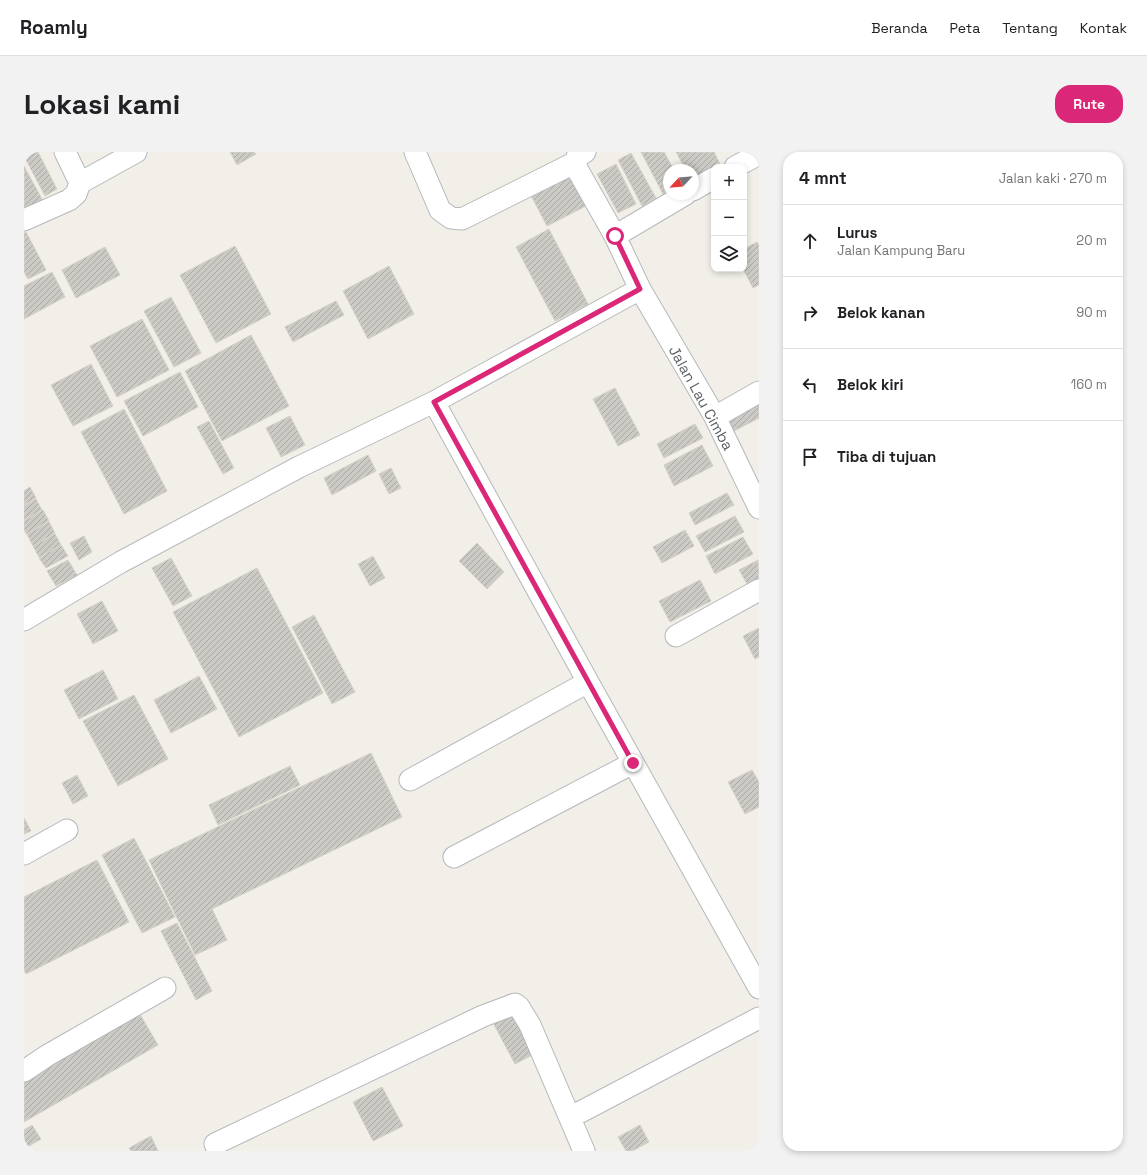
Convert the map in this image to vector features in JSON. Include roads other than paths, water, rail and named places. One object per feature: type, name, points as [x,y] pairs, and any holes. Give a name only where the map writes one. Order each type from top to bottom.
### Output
[{"type":"street","points":[[65,152],[80,183]]},
{"type":"street","points":[[24,220],[69,200],[76,194],[80,183],[136,152]]},
{"type":"street","points":[[418,153],[440,210],[451,218],[462,219],[580,157]]},
{"type":"street","points":[[741,164],[759,154]]},
{"type":"street","name":"Jalan Lau Cimba","points":[[580,157],[576,166],[615,236],[640,289],[714,418],[759,508]]},
{"type":"street","points":[[699,187],[711,180]]},
{"type":"street","points":[[615,236],[676,200]]},
{"type":"street","points":[[24,620],[121,562],[292,471],[434,402],[640,289]]},
{"type":"street","points":[[714,418],[759,392]]},
{"type":"street","points":[[434,402],[759,988]]},
{"type":"street","points":[[676,636],[759,590]]},
{"type":"street","points":[[410,780],[588,682]]},
{"type":"street","points":[[454,857],[633,763]]},
{"type":"street","points":[[24,854],[67,830]]},
{"type":"street","points":[[24,1071],[48,1055],[165,988]]},
{"type":"street","points":[[215,1144],[483,1016],[515,1004],[519,1006],[530,1025],[571,1117],[584,1151]]},
{"type":"street","points":[[571,1117],[759,1018]]}]
